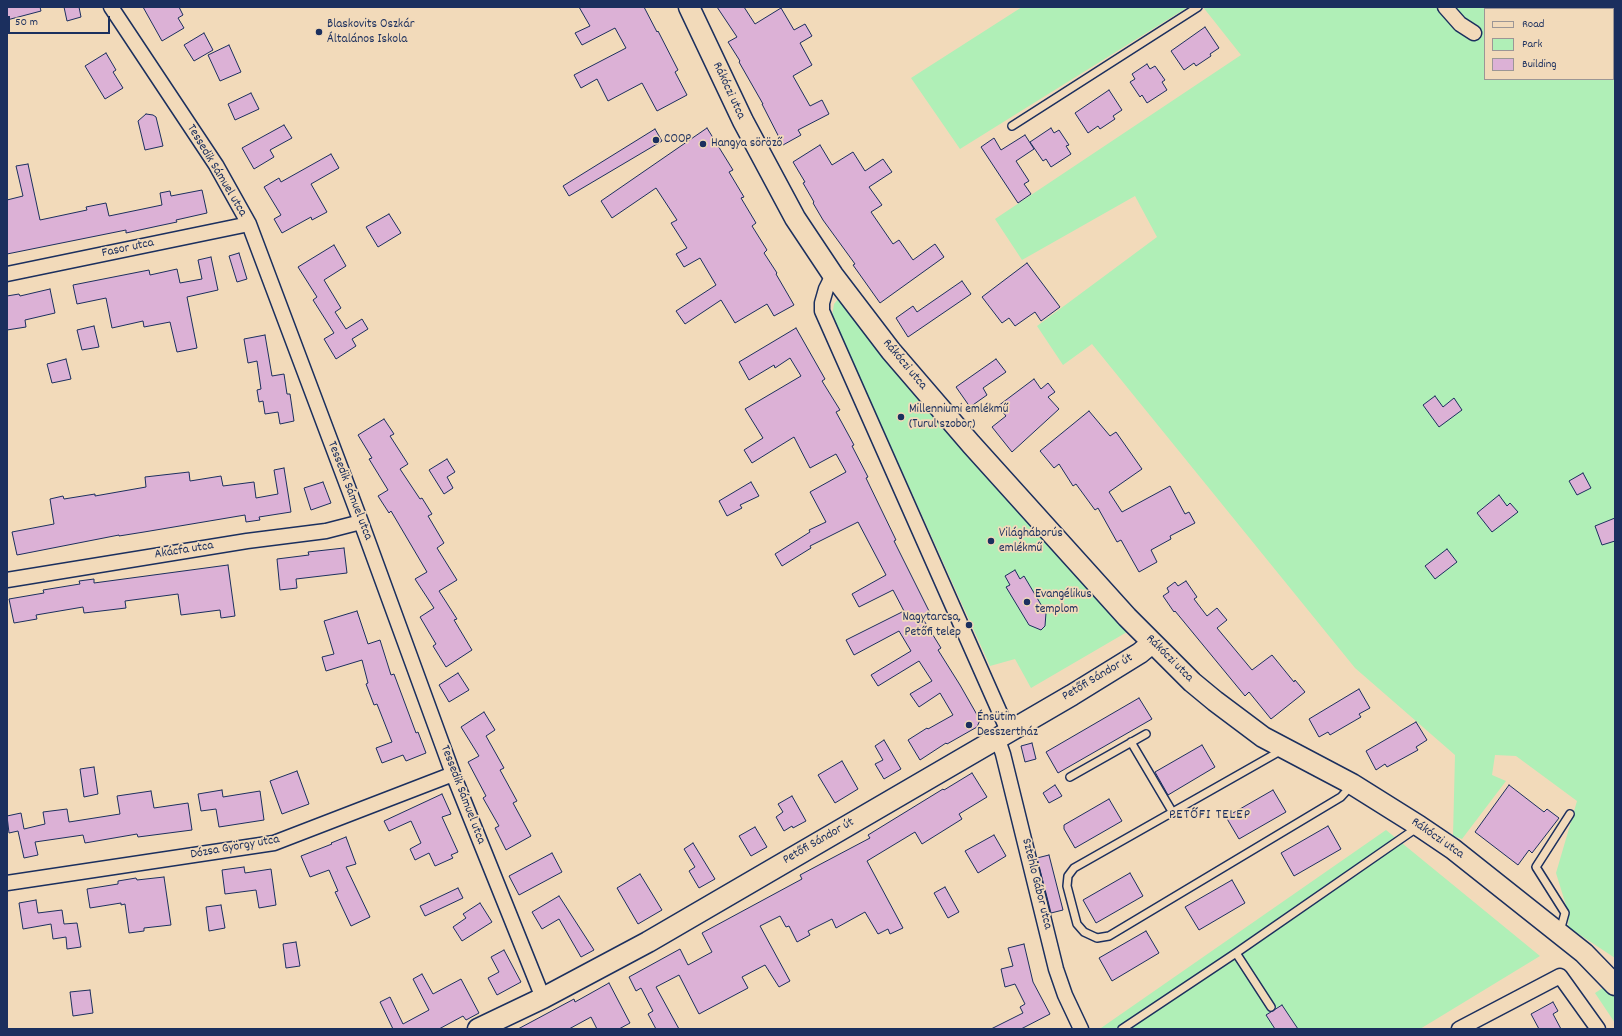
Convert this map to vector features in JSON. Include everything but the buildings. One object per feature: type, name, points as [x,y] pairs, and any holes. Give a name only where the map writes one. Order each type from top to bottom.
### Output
[{"type":"main road","name":"Rákóczi utca","points":[[689,7],[746,128],[795,218],[833,275],[891,351],[971,444],[1127,617],[1192,682],[1215,701],[1263,737],[1352,784],[1419,826],[1459,854],[1584,953],[1615,985]]},
{"type":"main road","name":"Petőfi Sándor út","points":[[478,1029],[543,998],[648,942],[1072,695],[1140,653],[1152,643]]},
{"type":"street","name":"Tessedik Sámuel utca","points":[[111,7],[216,165],[249,224],[361,522],[453,774],[543,998]]},
{"type":"street","points":[[1445,7],[1460,24],[1474,33]]},
{"type":"street","name":"Fasor utca","points":[[7,274],[249,224]]},
{"type":"street","points":[[833,275],[826,289],[822,303],[822,311],[1003,734]]},
{"type":"street","name":"Akácfa utca","points":[[7,580],[247,541],[326,531],[361,522]]},
{"type":"street","name":"Sztehlo Gábor utca","points":[[1003,734],[1003,754],[1056,969],[1065,995],[1080,1029]]},
{"type":"street","name":"Dózsa György utca","points":[[7,883],[274,844],[453,774]]},
{"type":"street","points":[[1459,1029],[1560,976],[1598,1029]]},
{"type":"lane","points":[[1012,126],[1198,7]]},
{"type":"lane","points":[[1070,777],[1146,734]]},
{"type":"lane","points":[[1131,742],[1173,813]]},
{"type":"lane","points":[[1284,749],[1082,863],[1071,872],[1068,876],[1067,886],[1077,924],[1084,932],[1088,936],[1097,938],[1109,936],[1341,797],[1352,784]]},
{"type":"lane","points":[[1560,933],[1565,913],[1536,868],[1570,814]]},
{"type":"lane","points":[[1122,1029],[1236,953],[1419,826]]},
{"type":"lane","points":[[1236,953],[1271,1006]]},
{"type":"green space","points":[[1022,7],[1188,7],[960,149],[911,78]]},
{"type":"green space","points":[[1203,7],[1615,7],[1615,958],[1568,927],[1569,915],[1556,873],[1577,801],[1516,756],[1495,755],[1492,775],[1506,781],[1462,839],[1453,836],[1455,755],[1355,668],[1092,344],[1063,365],[1037,326],[1157,237],[1135,196],[1022,260],[995,219],[1241,55]]},
{"type":"green space","points":[[839,298],[885,361],[1127,632],[1031,688],[1015,659],[990,666],[832,316],[834,304]]},
{"type":"green space","points":[[1386,830],[1540,956],[1420,1029],[1101,1029],[1101,1028]]},
{"type":"green space","points":[[1615,980],[1615,1023],[1595,993]]},
{"type":"place","name":"Blaskovits Oszkár Általános Iskola","points":[[319,32]]},
{"type":"place","name":"COOP","points":[[656,140]]},
{"type":"place","name":"Hangya söröző","points":[[703,144]]},
{"type":"place","name":"Millenniumi emlékmű (Turul szobor)","points":[[901,417]]},
{"type":"place","name":"Világháborús emlékmű","points":[[991,541]]},
{"type":"place","name":"Evangélikus templom","points":[[1027,602]]},
{"type":"place","name":"Nagytarcsa, Petőfi telep","points":[[969,625]]},
{"type":"place","name":"Énsütim Desszertház","points":[[969,725]]},
{"type":"district","name":"PETŐFI TELEP","points":[[1210,816]]}]
